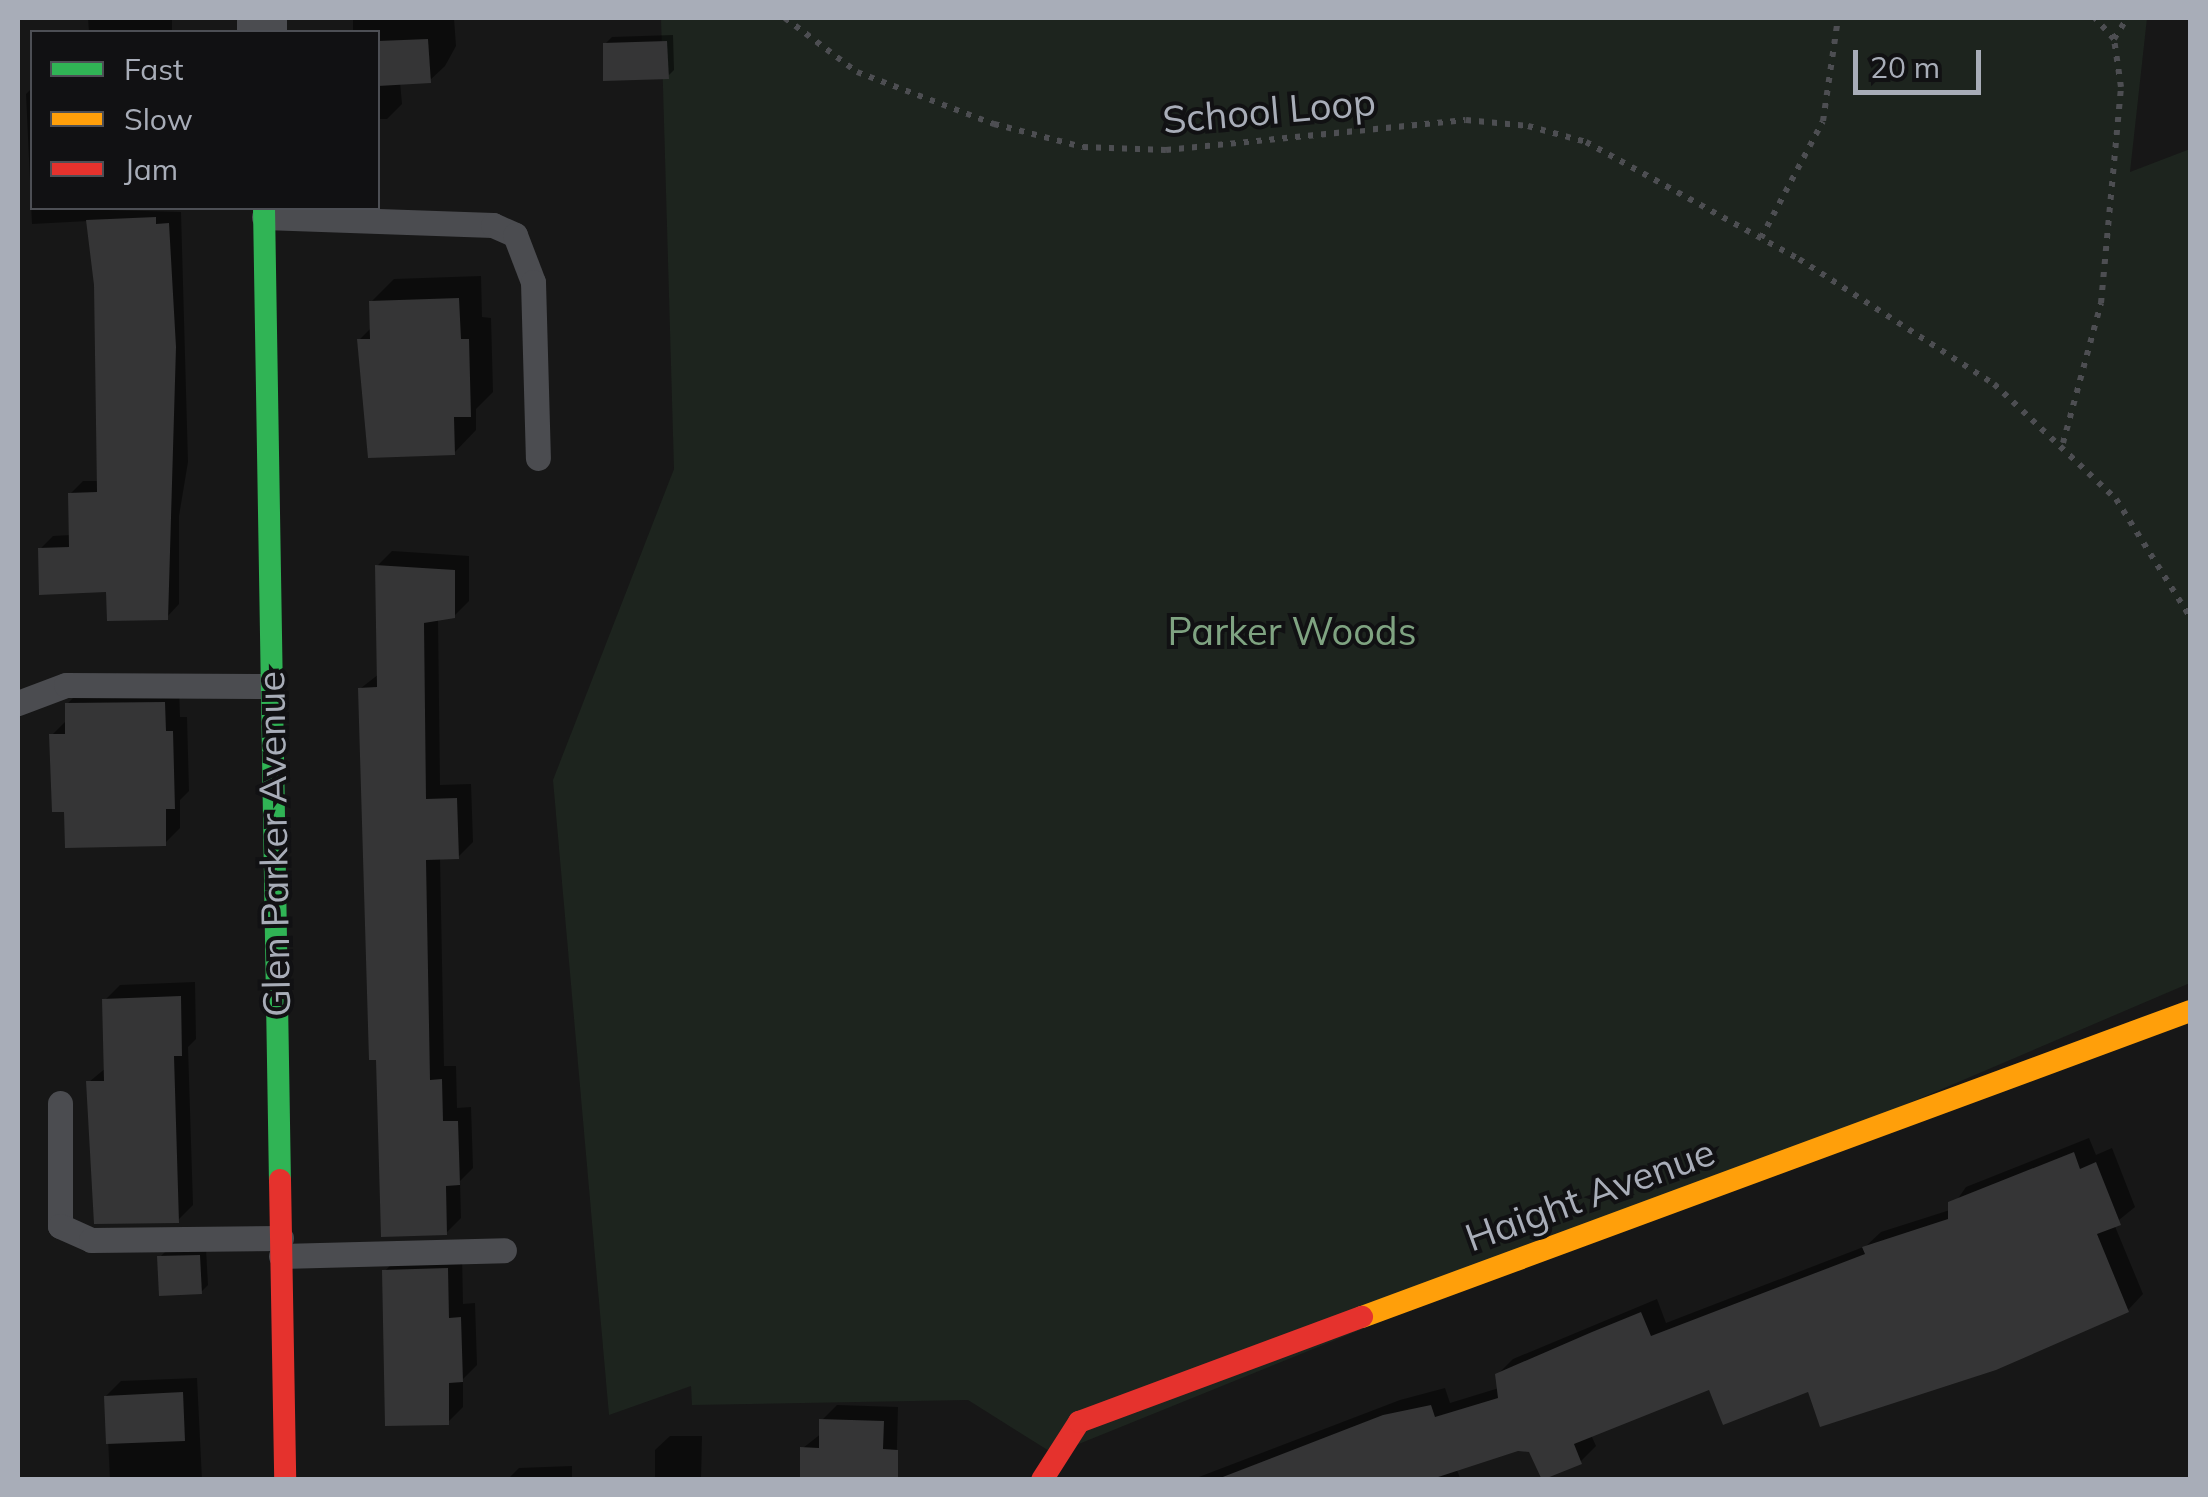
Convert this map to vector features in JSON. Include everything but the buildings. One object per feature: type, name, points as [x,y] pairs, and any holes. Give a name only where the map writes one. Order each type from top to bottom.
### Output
[{"type":"street","name":"Glen Parker Avenue","points":[[264,212],[285,1480]]},
{"type":"street","name":"Haight Avenue","points":[[1042,1480],[1079,1422],[2190,1010]]},
{"type":"lane","points":[[264,212],[493,225],[515,235],[533,282],[538,458]]},
{"type":"lane","points":[[18,702],[66,685],[272,686]]},
{"type":"lane","points":[[60,1103],[60,1226],[91,1240],[504,1250]]},
{"type":"path","name":"School Loop","points":[[785,18],[856,72],[994,124],[1083,146],[1186,149],[1466,120],[1528,126],[1586,142],[1761,238],[1994,384],[2063,443],[2116,500],[2190,616]]},
{"type":"path","points":[[1761,238],[1823,121],[1838,18]]},
{"type":"path","points":[[2063,443],[2101,302],[2121,87],[2114,39],[2095,18]]},
{"type":"path","points":[[2114,39],[2127,18]]},
{"type":"green space","name":"Parker Woods","points":[[661,18],[2147,18],[2130,172],[2190,149],[2190,983],[1703,1191],[1054,1454],[968,1400],[692,1405],[691,1386],[609,1415],[553,780],[674,469]]},
{"type":"traffic: fast","points":[[264,210],[280,1180]]},
{"type":"traffic: slow","points":[[1362,1317],[2190,1011]]},
{"type":"traffic: jam","points":[[280,1180],[285,1480]]},
{"type":"traffic: jam","points":[[1042,1480],[1079,1422],[1362,1317]]}]
